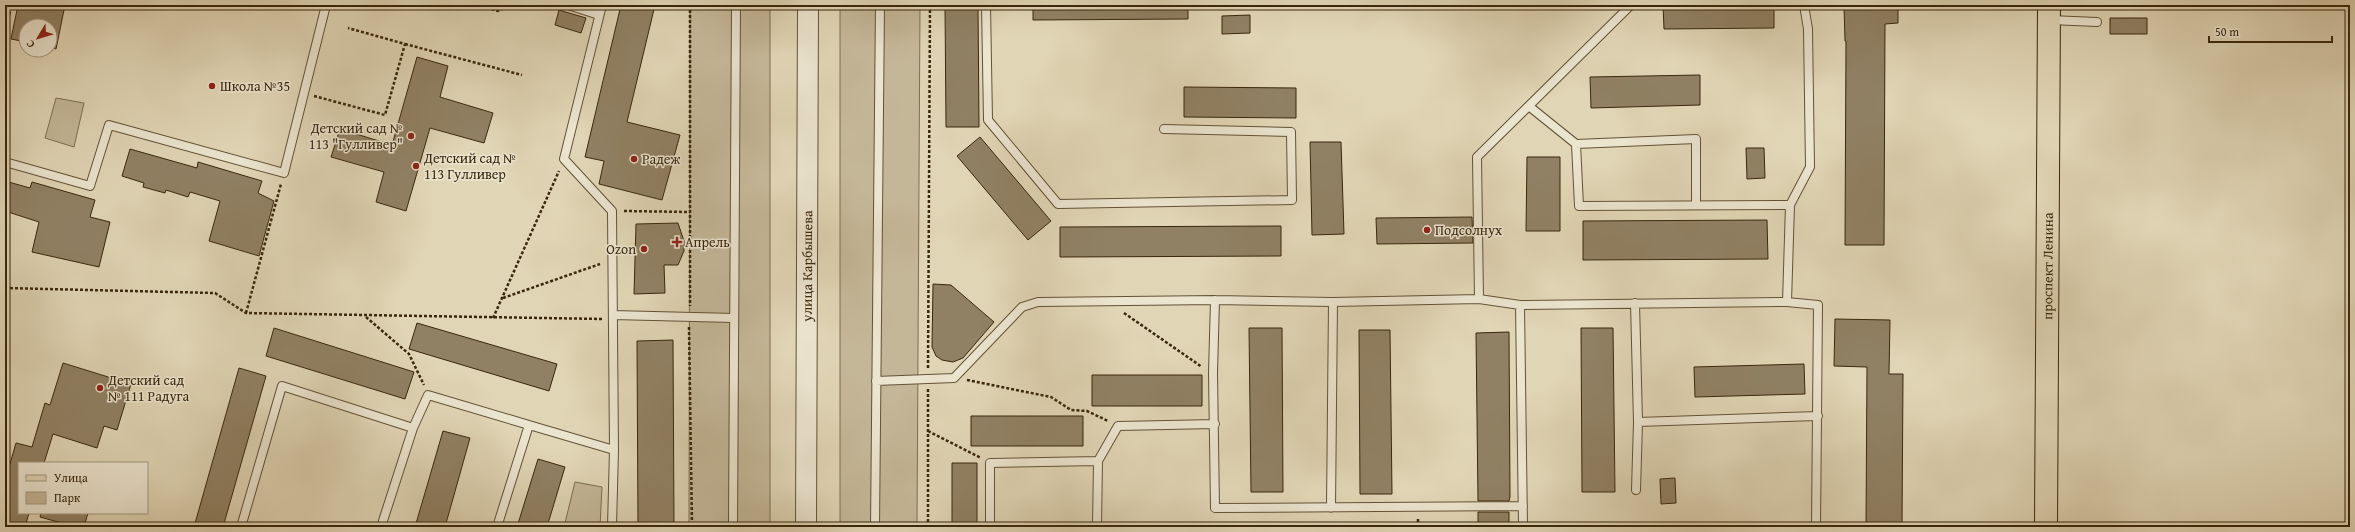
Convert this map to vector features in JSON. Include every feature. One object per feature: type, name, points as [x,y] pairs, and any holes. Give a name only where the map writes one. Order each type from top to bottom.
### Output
[{"type":"main road","name":"проспект Ленина","points":[[2046,527],[2049,12]]},
{"type":"street","name":"улица Карбышева","points":[[806,527],[808,5]]},
{"type":"lane","points":[[5,162],[90,186],[109,125],[284,173],[326,5]]},
{"type":"lane","points":[[568,5],[600,15]]},
{"type":"lane","points":[[602,5],[564,159],[612,210],[614,450],[612,527]]},
{"type":"lane","points":[[733,527],[736,5]]},
{"type":"lane","points":[[875,527],[880,5]]},
{"type":"lane","points":[[986,5],[988,120],[1058,204],[1292,200],[1292,132],[1164,129]]},
{"type":"lane","points":[[1479,299],[1477,158],[1631,5]]},
{"type":"lane","points":[[1787,302],[1790,205],[1810,167],[1808,29],[1804,5]]},
{"type":"lane","points":[[2049,12],[2097,22]]},
{"type":"lane","points":[[1530,107],[1576,144],[1696,139],[1696,204]]},
{"type":"lane","points":[[1576,144],[1579,206],[1696,204],[1790,205]]},
{"type":"lane","points":[[876,381],[954,378],[1022,306],[1038,302],[1215,300],[1333,302],[1479,299],[1520,305],[1787,302],[1818,305],[1816,527]]},
{"type":"lane","points":[[1215,300],[1213,374],[1215,424],[1215,508],[1523,506]]},
{"type":"lane","points":[[1331,508],[1333,302]]},
{"type":"lane","points":[[1635,303],[1638,422],[1636,490]]},
{"type":"lane","points":[[1520,305],[1523,527]]},
{"type":"lane","points":[[613,317],[734,318]]},
{"type":"lane","points":[[241,527],[282,386],[413,428]]},
{"type":"lane","points":[[382,527],[413,428],[428,395],[614,450]]},
{"type":"lane","points":[[1638,422],[1818,416]]},
{"type":"lane","points":[[1098,527],[1098,461],[1118,426],[1215,424]]},
{"type":"lane","points":[[497,527],[529,425]]},
{"type":"lane","points":[[990,527],[990,463],[1098,461]]},
{"type":"path","points":[[5,29],[12,5]]},
{"type":"path","points":[[477,5],[498,11],[510,5]]},
{"type":"path","points":[[690,5],[690,318]]},
{"type":"path","points":[[928,527],[930,5]]},
{"type":"path","points":[[348,28],[522,75]]},
{"type":"path","points":[[304,93],[385,115],[405,44]]},
{"type":"path","points":[[493,318],[564,159]]},
{"type":"path","points":[[246,313],[284,173]]},
{"type":"path","points":[[612,210],[689,212]]},
{"type":"path","points":[[502,298],[612,260]]},
{"type":"path","points":[[5,288],[214,293],[246,313],[493,318],[613,317]]},
{"type":"path","points":[[1105,301],[1213,374]]},
{"type":"path","points":[[366,316],[409,354],[428,395]]},
{"type":"path","points":[[682,324],[689,325],[692,527]]},
{"type":"path","points":[[954,378],[1051,397],[1071,410],[1087,411],[1118,426]]},
{"type":"path","points":[[928,431],[990,463]]},
{"type":"green space","points":[[690,5],[770,5],[770,527],[689,527]]},
{"type":"green space","points":[[840,5],[920,5],[917,527],[840,527]]},
{"type":"green space","points":[[56,98],[84,103],[74,147],[45,138]]},
{"type":"green space","points":[[575,482],[602,487],[600,527],[564,527]]},
{"type":"building","points":[[18,5],[65,5],[58,39],[58,18],[18,18],[18,40],[11,39]]},
{"type":"building","points":[[621,5],[655,5],[627,122],[680,135],[662,200],[599,184],[604,161],[585,157]]},
{"type":"building","points":[[945,5],[978,5],[979,127],[946,127]]},
{"type":"building","points":[[1033,5],[1188,5],[1188,19],[1033,20]]},
{"type":"building","points":[[1663,5],[1774,5],[1774,28],[1664,29]]},
{"type":"building","points":[[1844,5],[1898,5],[1898,23],[1885,24],[1884,245],[1845,245],[1846,41]]},
{"type":"building","points":[[559,10],[586,18],[581,33],[555,25]]},
{"type":"building","points":[[1250,15],[1250,33],[1222,34],[1222,16]]},
{"type":"building","points":[[2110,18],[2147,18],[2147,34],[2110,34]]},
{"type":"building","name":"Детский сад № 113 \"Гулливер\"","points":[[417,57],[448,66],[440,97],[493,113],[484,143],[430,128],[406,211],[376,202],[384,172],[331,157],[340,129],[392,145]]},
{"type":"building","points":[[1700,75],[1700,105],[1591,108],[1590,77]]},
{"type":"building","points":[[1184,87],[1296,88],[1296,118],[1184,117]]},
{"type":"building","points":[[980,137],[1051,221],[1028,240],[957,156]]},
{"type":"building","points":[[1310,142],[1341,142],[1344,234],[1312,235]]},
{"type":"building","points":[[1746,148],[1764,148],[1765,178],[1747,179]]},
{"type":"building","points":[[130,149],[197,168],[198,162],[262,181],[258,193],[274,201],[259,256],[209,241],[220,201],[190,192],[188,197],[166,190],[165,193],[143,187],[144,183],[122,176]]},
{"type":"building","points":[[1527,157],[1560,157],[1560,231],[1526,231]]},
{"type":"building","points":[[5,181],[30,188],[32,182],[95,200],[90,217],[110,222],[99,267],[32,252],[39,222],[5,211]]},
{"type":"building","name":"Подсолнух","points":[[1472,217],[1473,243],[1377,244],[1376,218]]},
{"type":"building","points":[[1767,220],[1768,259],[1583,260],[1583,221]]},
{"type":"building","points":[[678,223],[684,241],[684,251],[678,265],[664,265],[665,293],[634,294],[636,224]]},
{"type":"building","points":[[1281,226],[1281,256],[1060,257],[1060,227]]},
{"type":"building","points":[[933,284],[951,285],[994,322],[963,358],[953,362],[942,360],[936,356],[932,347]]},
{"type":"building","points":[[1835,319],[1890,320],[1889,374],[1903,374],[1902,527],[1866,527],[1867,367],[1834,366]]},
{"type":"building","points":[[417,323],[557,364],[549,391],[409,349]]},
{"type":"building","points":[[274,328],[414,372],[405,399],[266,356]]},
{"type":"building","points":[[1249,328],[1282,328],[1283,492],[1251,492]]},
{"type":"building","points":[[1581,328],[1613,328],[1615,492],[1582,492]]},
{"type":"building","points":[[1359,330],[1390,330],[1392,494],[1360,494]]},
{"type":"building","points":[[1509,332],[1510,497],[1509,501],[1478,501],[1476,333]]},
{"type":"building","points":[[673,340],[674,527],[638,527],[637,341]]},
{"type":"building","points":[[63,363],[131,384],[117,430],[104,426],[97,448],[53,434],[44,462],[18,462],[18,514],[29,514],[25,527],[5,527],[5,481],[16,443],[32,447],[45,403],[50,405]]},
{"type":"building","points":[[1804,364],[1805,394],[1695,397],[1694,367]]},
{"type":"building","points":[[239,368],[266,376],[223,527],[194,527]]},
{"type":"building","points":[[1092,375],[1202,375],[1202,406],[1092,406]]},
{"type":"building","points":[[971,416],[1083,416],[1083,446],[971,446]]},
{"type":"building","points":[[443,431],[470,438],[445,527],[415,527]]},
{"type":"building","points":[[538,459],[565,467],[547,527],[517,527]]},
{"type":"building","points":[[952,463],[977,463],[977,527],[952,527]]},
{"type":"building","points":[[1675,478],[1676,503],[1661,504],[1660,479]]},
{"type":"building","points":[[1478,512],[1509,512],[1509,527],[1478,527]]},
{"type":"building","points":[[41,514],[88,514],[84,527],[76,527],[40,517]]},
{"type":"place","name":"Школа №35","points":[[212,86]]},
{"type":"place","name":"Детский сад № 113 \"Гулливер\"","points":[[411,136]]},
{"type":"place","name":"Радеж","points":[[634,159]]},
{"type":"place","name":"Детский сад № 113 Гулливер","points":[[416,166]]},
{"type":"place","name":"Подсолнух","points":[[1427,230]]},
{"type":"place","name":"Апрель","points":[[677,242]]},
{"type":"place","name":"Ozon","points":[[644,249]]},
{"type":"place","name":"Детский сад № 111 Радуга","points":[[100,388]]}]
